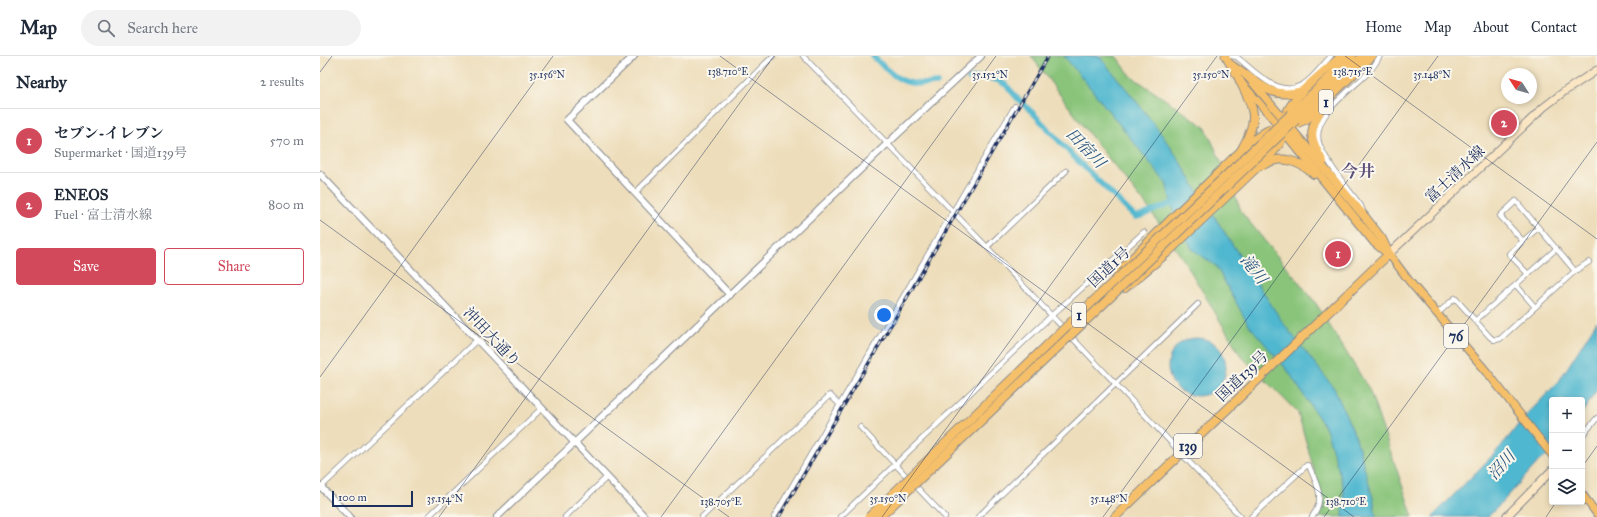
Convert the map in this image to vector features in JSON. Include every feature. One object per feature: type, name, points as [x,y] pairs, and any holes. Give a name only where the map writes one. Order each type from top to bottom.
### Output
[{"type":"highway","name":"1","points":[[1072,327],[1168,252],[1273,152],[1280,142],[1286,112],[1293,101],[1342,56]]},
{"type":"highway","name":"国道1号","points":[[880,517],[1072,327],[1352,56]]},
{"type":"highway","name":"1","points":[[1072,327],[1153,236],[1226,165],[1261,135],[1307,119],[1325,103],[1363,60],[1372,56]]},
{"type":"highway","name":"国道1号","points":[[869,517],[1072,327],[1363,60]]},
{"type":"highway","name":"1","points":[[1243,78],[1280,94],[1289,94],[1304,90]]},
{"type":"highway","name":"1","points":[[1240,153],[1250,134],[1254,122],[1250,101],[1243,78]]},
{"type":"highway","name":"1","points":[[1325,103],[1314,121],[1311,131],[1314,144],[1334,180]]},
{"type":"highway","points":[[1284,126],[1334,180],[1365,217],[1382,239],[1388,254]]},
{"type":"highway","points":[[1284,126],[1326,185],[1375,243],[1388,254]]},
{"type":"highway","name":"1","points":[[1255,169],[1276,160],[1285,159],[1295,161],[1309,170],[1326,185]]},
{"type":"highway","name":"国道139号","points":[[1115,517],[1315,326],[1388,254]]},
{"type":"main road","points":[[1225,56],[1284,126]]},
{"type":"main road","name":"富士清水線","points":[[1388,254],[1544,107],[1597,70]]},
{"type":"main road","name":"76","points":[[1388,254],[1487,372],[1549,451]]},
{"type":"main road","points":[[1506,517],[1549,473]]},
{"type":"main road","points":[[1585,498],[1597,514]]},
{"type":"street","points":[[634,56],[567,120],[730,295]]},
{"type":"street","points":[[635,193],[773,56]]},
{"type":"street","points":[[803,56],[987,247],[1241,517]]},
{"type":"street","points":[[496,517],[981,56]]},
{"type":"street","points":[[1231,56],[1237,57],[1273,85],[1292,88],[1302,85],[1331,56]]},
{"type":"street","points":[[1365,217],[1361,206],[1320,147],[1317,137],[1321,120],[1348,90],[1370,71],[1380,56]]},
{"type":"street","points":[[774,517],[1015,106]]},
{"type":"street","points":[[987,247],[1066,171]]},
{"type":"street","name":"沖田大通り","points":[[320,174],[645,517]]},
{"type":"street","points":[[1523,241],[1500,216],[1516,201],[1575,271]]},
{"type":"street","points":[[1528,274],[1509,254],[1538,228]]},
{"type":"street","points":[[840,517],[1051,316],[1144,232]]},
{"type":"street","points":[[1475,321],[1556,249]]},
{"type":"street","points":[[1437,314],[1455,298],[1490,337],[1494,340],[1500,338],[1575,271],[1589,262]]},
{"type":"street","points":[[1516,285],[1535,307]]},
{"type":"street","points":[[978,517],[1198,304]]},
{"type":"street","points":[[350,517],[320,487],[476,340]]},
{"type":"street","points":[[702,517],[830,395],[840,405]]},
{"type":"street","points":[[428,517],[542,408]]},
{"type":"street","points":[[1584,433],[1597,418]]},
{"type":"street","points":[[860,427],[945,517]]},
{"type":"street","points":[[1251,517],[1307,465],[1310,466],[1320,496],[1318,506],[1312,517]]},
{"type":"street","points":[[565,517],[607,477]]},
{"type":"green space","points":[[1031,56],[1116,56],[1131,76],[1205,127],[1242,213],[1315,302],[1369,389],[1413,517],[1314,517],[1323,502],[1298,413],[1241,356],[1188,267],[1150,210],[1093,139]]},
{"type":"water","points":[[1064,56],[1099,56],[1125,87],[1150,118],[1173,151],[1283,323],[1334,388],[1356,438],[1374,502],[1376,517],[1343,517],[1344,488],[1326,429],[1288,371],[1248,324],[1216,266],[1192,249],[1173,209],[1166,183]]},
{"type":"water","name":"沼川","points":[[1597,321],[1597,390],[1585,408],[1585,397],[1549,397],[1549,455],[1539,461],[1488,517],[1432,517],[1495,453],[1520,422],[1559,381]]},
{"type":"water","points":[[1197,338],[1208,340],[1221,351],[1224,356],[1226,367],[1224,378],[1213,391],[1208,394],[1197,396],[1186,394],[1173,383],[1170,378],[1168,367],[1170,356],[1181,343],[1186,340]]},
{"type":"waterway","name":"田宿川","points":[[873,56],[891,73],[906,82],[915,84],[937,83]]},
{"type":"waterway","name":"田宿川","points":[[969,79],[983,77],[997,80],[1006,85],[1074,157],[1135,217],[1179,202]]},
{"type":"railway","points":[[779,517],[1048,56]]},
{"type":"place","name":"ENEOS","points":[[1504,123]]},
{"type":"place","name":"セブン-イレブン","points":[[1338,254]]},
{"type":"district","name":"今井","points":[[1358,171]]},
{"type":"water label","name":"滝川","points":[[1254,269]]}]
